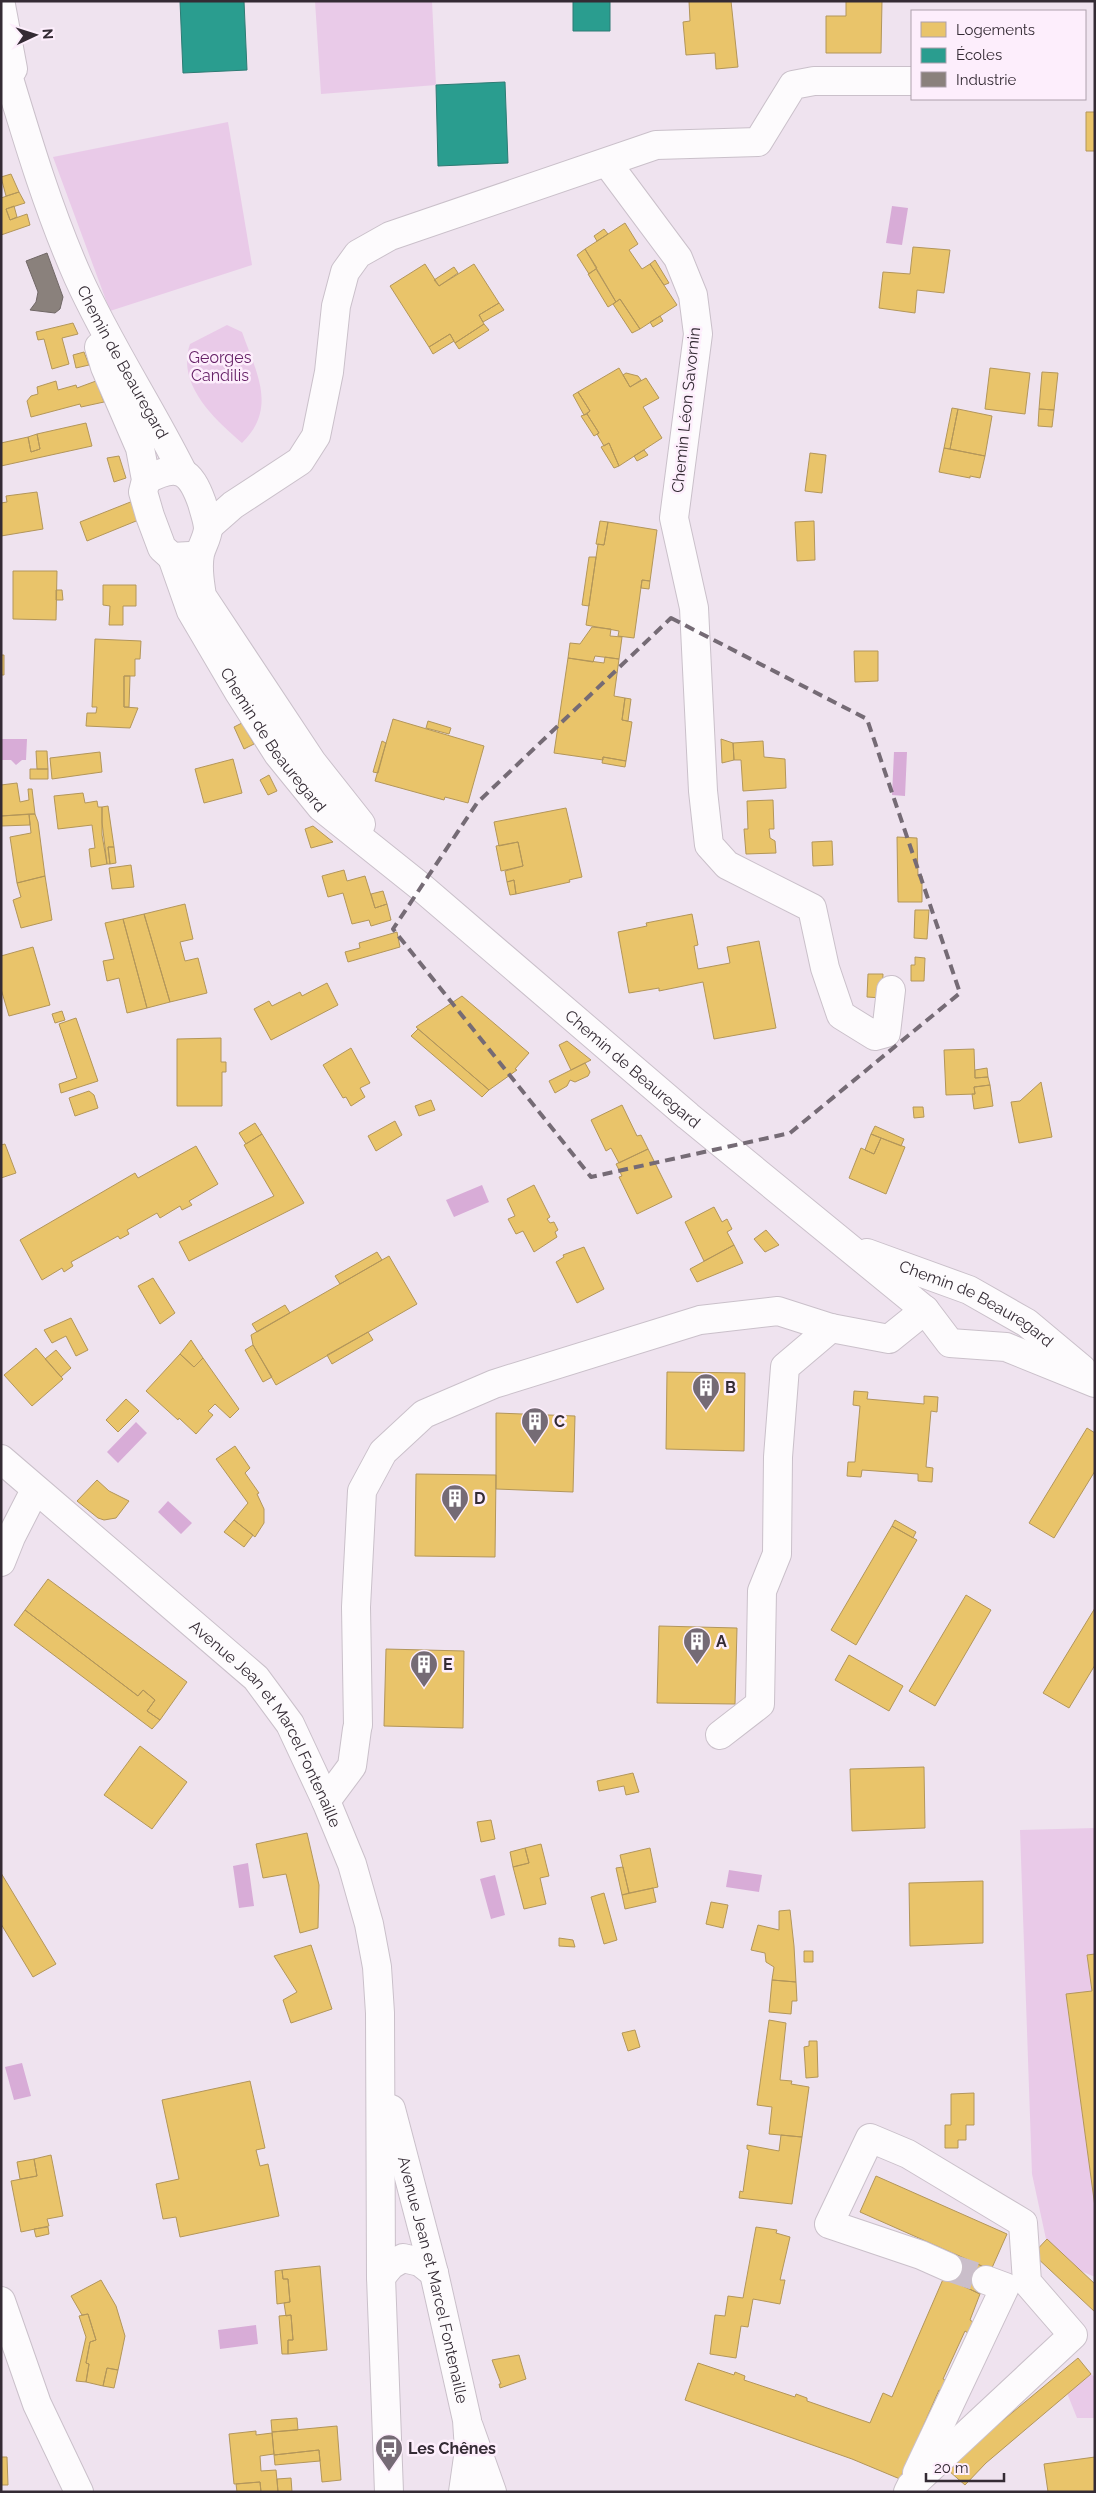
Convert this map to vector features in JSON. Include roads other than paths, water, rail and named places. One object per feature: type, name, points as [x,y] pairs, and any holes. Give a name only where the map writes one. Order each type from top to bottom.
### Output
[{"type":"street","name":"Chemin de Beauregard","points":[[1,5],[23,125]]},
{"type":"street","name":"Chemin de Beauregard","points":[[1,52],[52,215],[78,279],[105,367],[140,448],[146,480]]},
{"type":"street","points":[[208,526],[233,505],[300,461],[316,436],[329,372],[336,306],[345,272],[358,254],[390,236],[608,164],[656,145],[758,142],[793,85],[814,81],[911,81]]},
{"type":"street","name":"Chemin Léon Savornin","points":[[608,164],[678,258],[693,295],[698,334],[674,518],[694,608],[703,791],[709,845],[727,865],[812,908],[825,968],[841,1015],[875,1036],[886,1033],[890,990]]},
{"type":"street","name":"Chemin de Beauregard","points":[[78,279],[116,352],[156,419],[182,471]]},
{"type":"street","points":[[182,471],[190,478],[198,492],[208,526],[207,540],[200,554],[172,557],[162,548],[143,492],[146,480],[161,472],[182,471]]},
{"type":"street","points":[[198,492],[237,492],[269,483]]},
{"type":"street","name":"Chemin de Beauregard","points":[[200,554],[198,576],[202,596],[211,612],[349,812],[421,887]]},
{"type":"street","name":"Chemin de Beauregard","points":[[172,557],[191,611],[278,754],[321,807],[421,887],[688,1116],[925,1310],[950,1343],[1006,1348],[1095,1381]]},
{"type":"street","name":"Chemin de Beauregard","points":[[847,1246],[969,1290],[1027,1323],[1095,1381]]},
{"type":"street","points":[[326,1801],[352,1766],[357,1727],[356,1607],[362,1491],[383,1452],[424,1414],[494,1384],[700,1320],[778,1311],[832,1328],[889,1339],[925,1310]]},
{"type":"street","points":[[720,1735],[760,1704],[762,1591],[777,1554],[778,1457],[785,1367],[832,1328]]},
{"type":"street","name":"Avenue Jean et Marcel Fontenaille","points":[[1,1459],[256,1678],[290,1724],[326,1801],[352,1864],[369,1924],[377,1967],[381,2071],[382,2276],[389,2492]]},
{"type":"street","points":[[1,1562],[11,1537],[35,1490]]},
{"type":"street","name":"Avenue Jean et Marcel Fontenaille","points":[[381,2071],[434,2273],[467,2420],[469,2450],[463,2492]]},
{"type":"street","points":[[910,2489],[1073,2335],[1027,2282],[1023,2223],[908,2154],[870,2138],[829,2224],[921,2255],[948,2267]]},
{"type":"street","points":[[382,2276],[391,2265],[402,2258],[420,2262],[434,2273]]},
{"type":"street","points":[[910,2489],[1005,2287],[986,2280]]},
{"type":"street","points":[[1,2301],[37,2404],[79,2492]]},
{"type":"street","points":[[467,2420],[492,2492]]},
{"type":"tunnel","points":[[948,2267],[986,2280]]},
{"type":"place","name":"B","points":[[706,1411]]},
{"type":"place","name":"C","points":[[535,1445]]},
{"type":"place","name":"D","points":[[455,1522]]},
{"type":"place","name":"A","points":[[697,1665]]},
{"type":"place","name":"E","points":[[424,1688]]},
{"type":"place","name":"Les Chênes","points":[[389,2472]]},
{"type":"park label","name":"Georges Candilis","points":[[220,366]]}]
